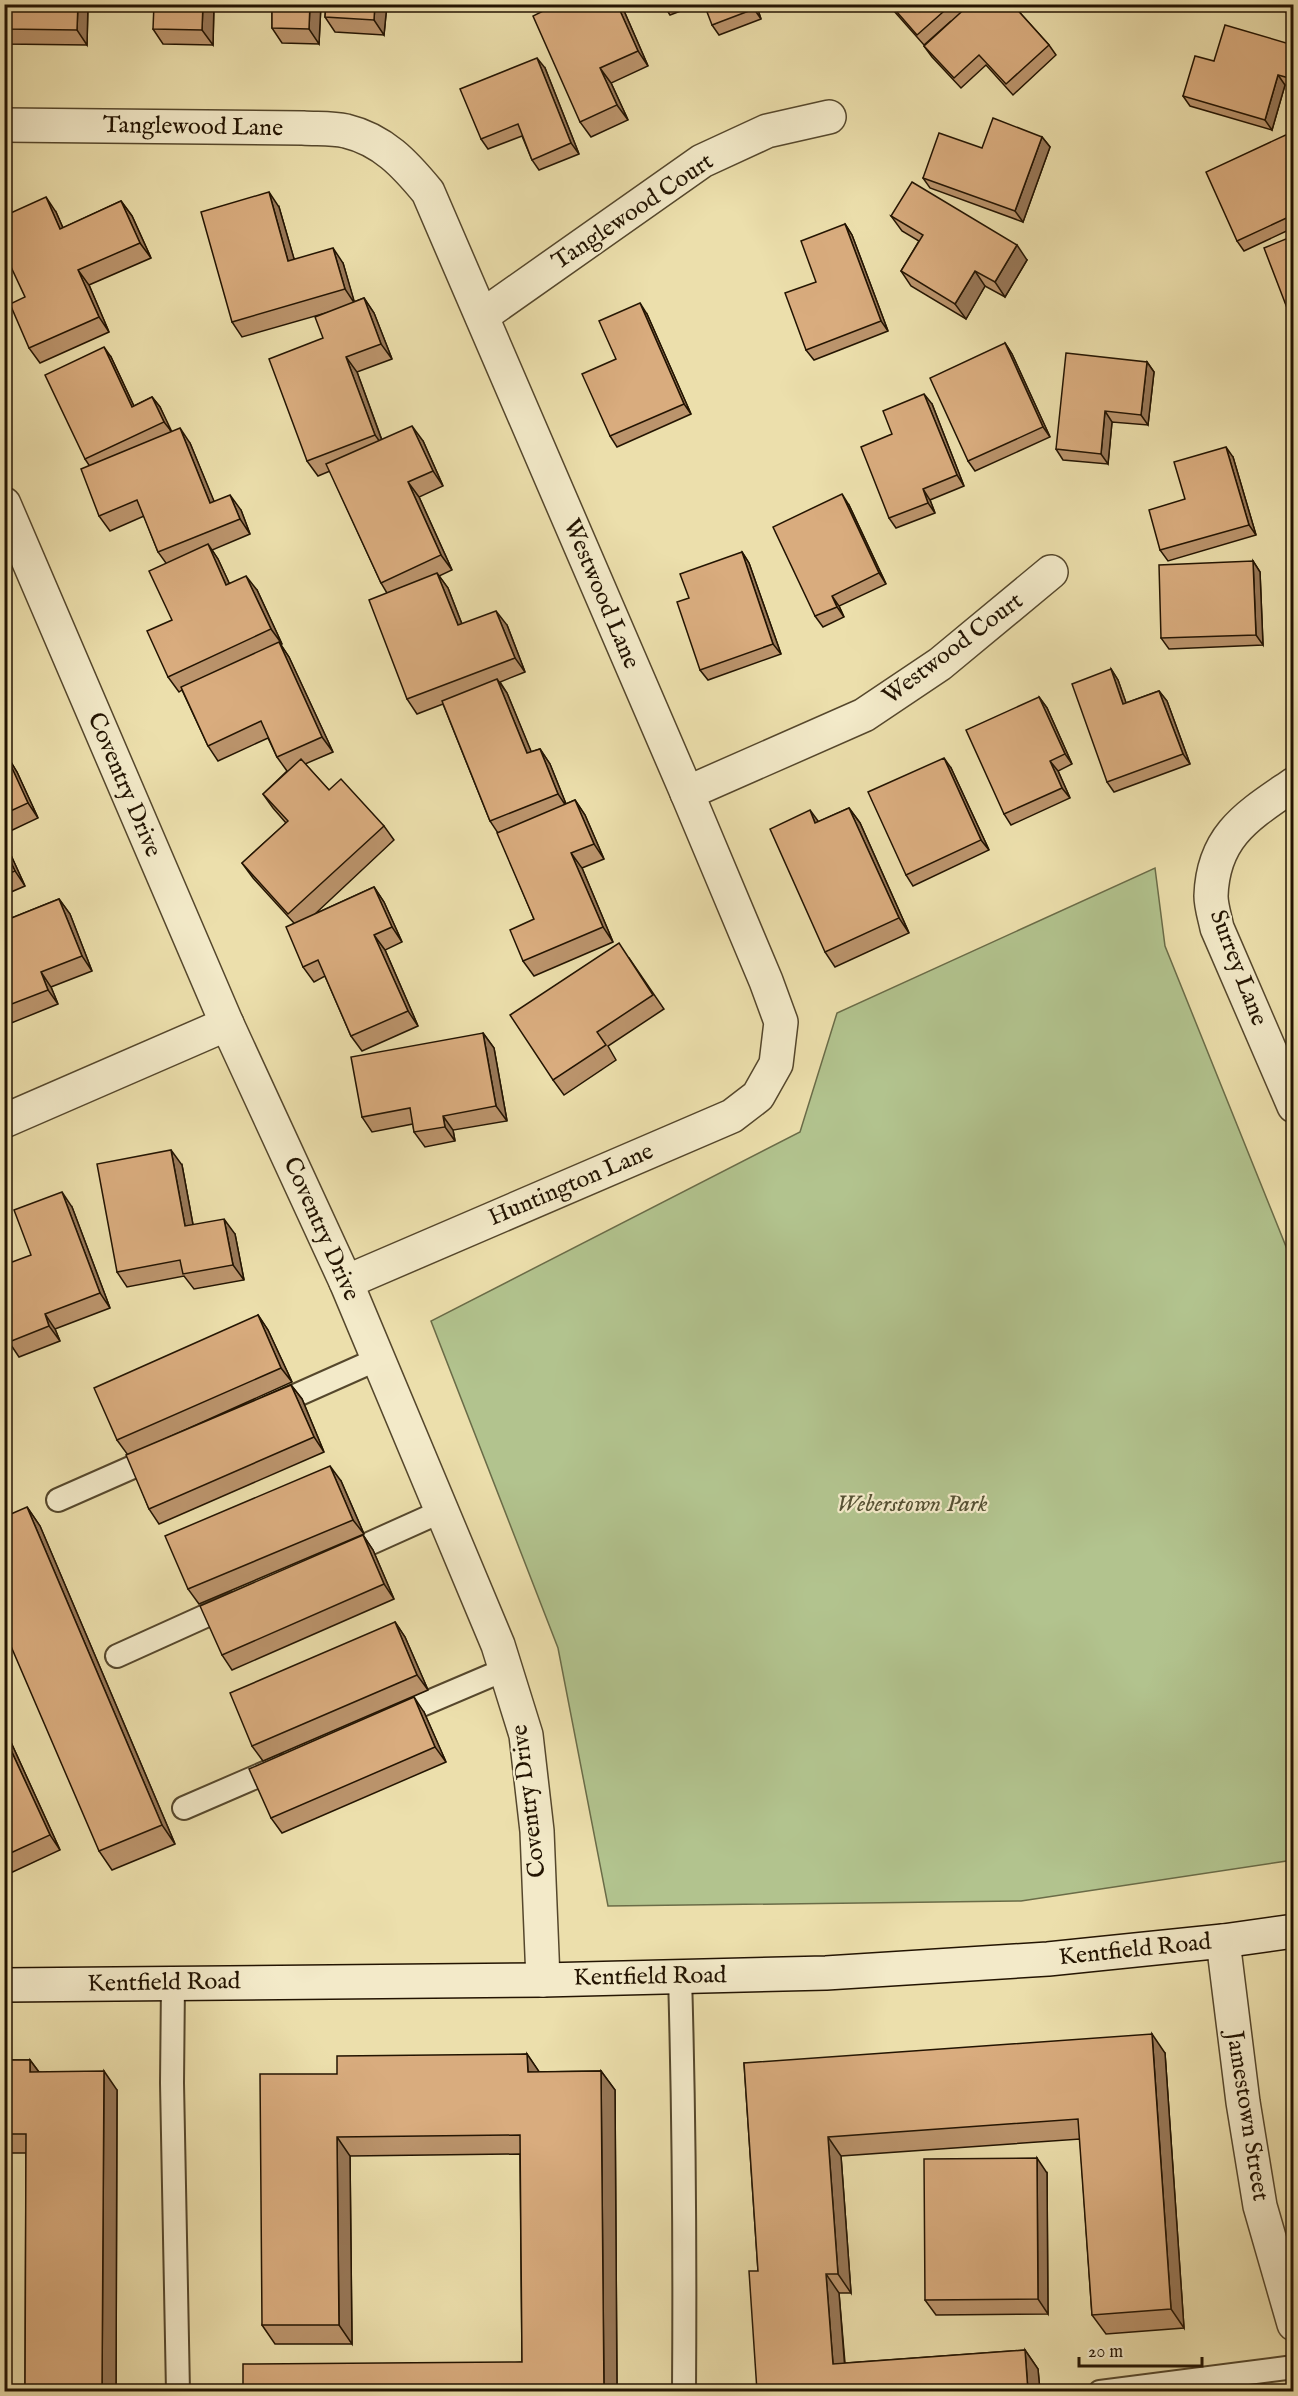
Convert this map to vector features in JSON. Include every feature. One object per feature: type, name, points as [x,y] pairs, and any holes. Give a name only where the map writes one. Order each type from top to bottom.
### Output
[{"type":"street","name":"Tanglewood Court","points":[[482,316],[702,161],[767,131],[828,117]]},
{"type":"street","name":"Tanglewood Lane","points":[[4,125],[303,128],[345,131],[379,144]]},
{"type":"street","name":"Westwood Lane","points":[[379,144],[404,163],[428,192],[482,316],[766,981],[781,1022],[776,1064]]},
{"type":"street","name":"Coventry Drive","points":[[4,504],[227,1024],[346,1282],[498,1645],[526,1735],[537,1831],[543,1980]]},
{"type":"street","name":"Westwood Court","points":[[687,793],[864,715],[940,664],[1051,572]]},
{"type":"street","name":"Surrey Lane","points":[[1293,784],[1254,812],[1231,833],[1216,862],[1211,897],[1217,928],[1293,1106]]},
{"type":"street","points":[[4,1121],[227,1024]]},
{"type":"street","name":"Huntington Lane","points":[[346,1282],[732,1116],[758,1096],[776,1064]]},
{"type":"street","name":"Kentfield Road","points":[[4,1985],[543,1980],[826,1973],[1048,1959],[1223,1941],[1293,1931]]},
{"type":"street","name":"Jamestown Street","points":[[1223,1941],[1243,2102],[1260,2206],[1293,2324]]},
{"type":"lane","points":[[250,1416],[378,1359]]},
{"type":"lane","points":[[58,1500],[175,1449]]},
{"type":"lane","points":[[323,1564],[442,1511]]},
{"type":"lane","points":[[117,1656],[247,1598]]},
{"type":"lane","points":[[377,1724],[506,1669]]},
{"type":"lane","points":[[184,1808],[302,1757]]},
{"type":"lane","points":[[680,1976],[685,2181],[684,2391]]},
{"type":"lane","points":[[173,1983],[172,2083],[178,2391]]},
{"type":"lane","points":[[1100,2391],[1293,2367]]},
{"type":"green space","name":"Weberstown Park","points":[[1155,868],[1165,946],[1293,1264],[1293,1860],[1021,1901],[608,1906],[558,1648],[431,1321],[800,1132],[837,1013]]},
{"type":"building","points":[[4,4],[78,4],[77,30],[4,29]]},
{"type":"building","points":[[154,4],[203,4],[202,30],[153,29]]},
{"type":"building","points":[[272,4],[310,4],[309,29],[272,28]]},
{"type":"building","points":[[326,4],[375,4],[374,20],[325,17]]},
{"type":"building","points":[[557,4],[617,4],[638,51],[600,68],[617,105],[580,122],[533,16]]},
{"type":"building","points":[[704,4],[752,4],[754,9],[712,25]]},
{"type":"building","points":[[890,4],[952,4],[917,35]]},
{"type":"building","points":[[970,4],[1012,4],[1049,45],[1006,84],[979,55],[954,78],[924,46]]},
{"type":"building","points":[[1284,4],[1293,4],[1293,13]]},
{"type":"building","points":[[1225,25],[1293,45],[1293,61],[1289,78],[1278,75],[1265,120],[1183,96],[1195,56],[1214,61]]},
{"type":"building","points":[[537,58],[571,143],[532,160],[518,124],[481,139],[460,89]]},
{"type":"building","points":[[993,118],[1042,137],[1015,211],[923,178],[939,133],[982,148]]},
{"type":"building","points":[[1290,133],[1293,140],[1293,215],[1237,241],[1206,172]]},
{"type":"building","points":[[912,182],[1017,245],[995,282],[975,271],[955,304],[901,271],[923,235],[891,216]]},
{"type":"building","points":[[269,192],[288,261],[333,248],[345,289],[232,322],[201,212]]},
{"type":"building","points":[[46,197],[60,229],[121,201],[140,243],[78,270],[99,317],[29,348],[10,304],[25,297],[4,252],[4,216]]},
{"type":"building","points":[[845,224],[881,321],[806,350],[785,293],[816,282],[801,241]]},
{"type":"building","points":[[1293,236],[1293,320],[1292,321],[1264,248]]},
{"type":"building","points":[[364,298],[381,344],[346,357],[375,435],[307,461],[269,359],[323,338],[315,317]]},
{"type":"building","points":[[640,303],[684,404],[610,436],[582,374],[616,359],[599,321]]},
{"type":"building","points":[[1005,343],[1043,427],[968,461],[930,378]]},
{"type":"building","points":[[104,347],[132,407],[152,397],[164,422],[85,459],[45,375]]},
{"type":"building","points":[[1066,353],[1147,362],[1141,415],[1105,411],[1101,454],[1056,449]]},
{"type":"building","points":[[924,394],[957,475],[923,489],[928,503],[889,518],[861,447],[892,434],[883,411]]},
{"type":"building","points":[[412,426],[433,471],[408,482],[441,555],[381,583],[326,464]]},
{"type":"building","points":[[180,428],[210,503],[230,495],[240,519],[158,552],[137,500],[99,516],[81,469]]},
{"type":"building","points":[[1226,447],[1249,525],[1160,550],[1149,510],[1185,499],[1174,462]]},
{"type":"building","points":[[842,494],[879,573],[832,596],[837,607],[815,616],[773,527]]},
{"type":"building","points":[[208,544],[226,585],[246,576],[271,629],[168,677],[147,631],[172,620],[149,571]]},
{"type":"building","points":[[742,552],[773,644],[700,670],[677,602],[689,598],[680,574]]},
{"type":"building","points":[[1253,561],[1256,635],[1161,638],[1159,565]]},
{"type":"building","points":[[437,573],[458,625],[496,611],[515,658],[407,699],[369,600]]},
{"type":"building","points":[[279,642],[322,737],[277,757],[261,721],[208,746],[181,687]]},
{"type":"building","points":[[1111,669],[1123,704],[1159,691],[1183,754],[1107,782],[1072,684]]},
{"type":"building","points":[[497,679],[527,753],[540,749],[558,794],[490,821],[442,701]]},
{"type":"building","points":[[1039,697],[1065,754],[1050,761],[1062,788],[1004,814],[966,730]]},
{"type":"building","points":[[7,757],[28,803],[4,814],[4,758]]},
{"type":"building","points":[[944,758],[981,840],[906,875],[868,792]]},
{"type":"building","points":[[301,759],[329,790],[341,779],[384,826],[288,914],[242,863],[288,821],[263,794]]},
{"type":"building","points":[[575,800],[594,844],[571,853],[603,927],[523,961],[510,930],[534,919],[497,833]]},
{"type":"building","points":[[849,808],[899,918],[825,952],[770,829],[810,810],[815,823]]},
{"type":"building","points":[[4,848],[15,871],[4,875]]},
{"type":"building","points":[[374,887],[392,927],[374,935],[408,1011],[351,1036],[318,960],[303,967],[286,927]]},
{"type":"building","points":[[59,899],[82,956],[41,972],[48,990],[4,1007],[4,921]]},
{"type":"building","points":[[619,943],[653,995],[597,1032],[606,1045],[553,1080],[510,1015]]},
{"type":"building","points":[[483,1033],[496,1106],[443,1116],[445,1127],[414,1132],[410,1108],[362,1117],[351,1057]]},
{"type":"building","points":[[171,1150],[185,1226],[224,1219],[233,1265],[183,1274],[180,1260],[117,1272],[97,1164]]},
{"type":"building","points":[[62,1192],[100,1293],[45,1314],[49,1326],[9,1342],[4,1330],[4,1265],[31,1255],[14,1210]]},
{"type":"building","points":[[258,1315],[281,1368],[117,1440],[94,1388]]},
{"type":"building","points":[[291,1385],[314,1437],[149,1509],[126,1455]]},
{"type":"building","points":[[330,1466],[353,1520],[188,1589],[165,1536]]},
{"type":"building","points":[[27,1507],[162,1825],[99,1851],[4,1630],[4,1517]]},
{"type":"building","points":[[363,1535],[384,1584],[222,1655],[200,1606]]},
{"type":"building","points":[[395,1622],[417,1675],[252,1746],[230,1693]]},
{"type":"building","points":[[414,1697],[435,1747],[271,1818],[249,1769]]},
{"type":"building","points":[[4,1735],[50,1835],[4,1856]]},
{"type":"building","points":[[1152,2034],[1171,2309],[1092,2315],[1078,2119],[828,2137],[838,2274],[826,2274],[833,2364],[1025,2350],[1028,2391],[757,2391],[749,2271],[758,2271],[744,2063]]},
{"type":"building","points":[[527,2054],[528,2072],[601,2071],[604,2391],[243,2391],[243,2364],[522,2362],[520,2135],[337,2137],[339,2325],[262,2325],[260,2074],[337,2074],[337,2056]]},
{"type":"building","points":[[4,2060],[30,2060],[30,2072],[104,2071],[102,2391],[25,2391],[26,2134],[4,2134]]},
{"type":"building","points":[[1037,2158],[1038,2299],[925,2300],[924,2159]]}]
